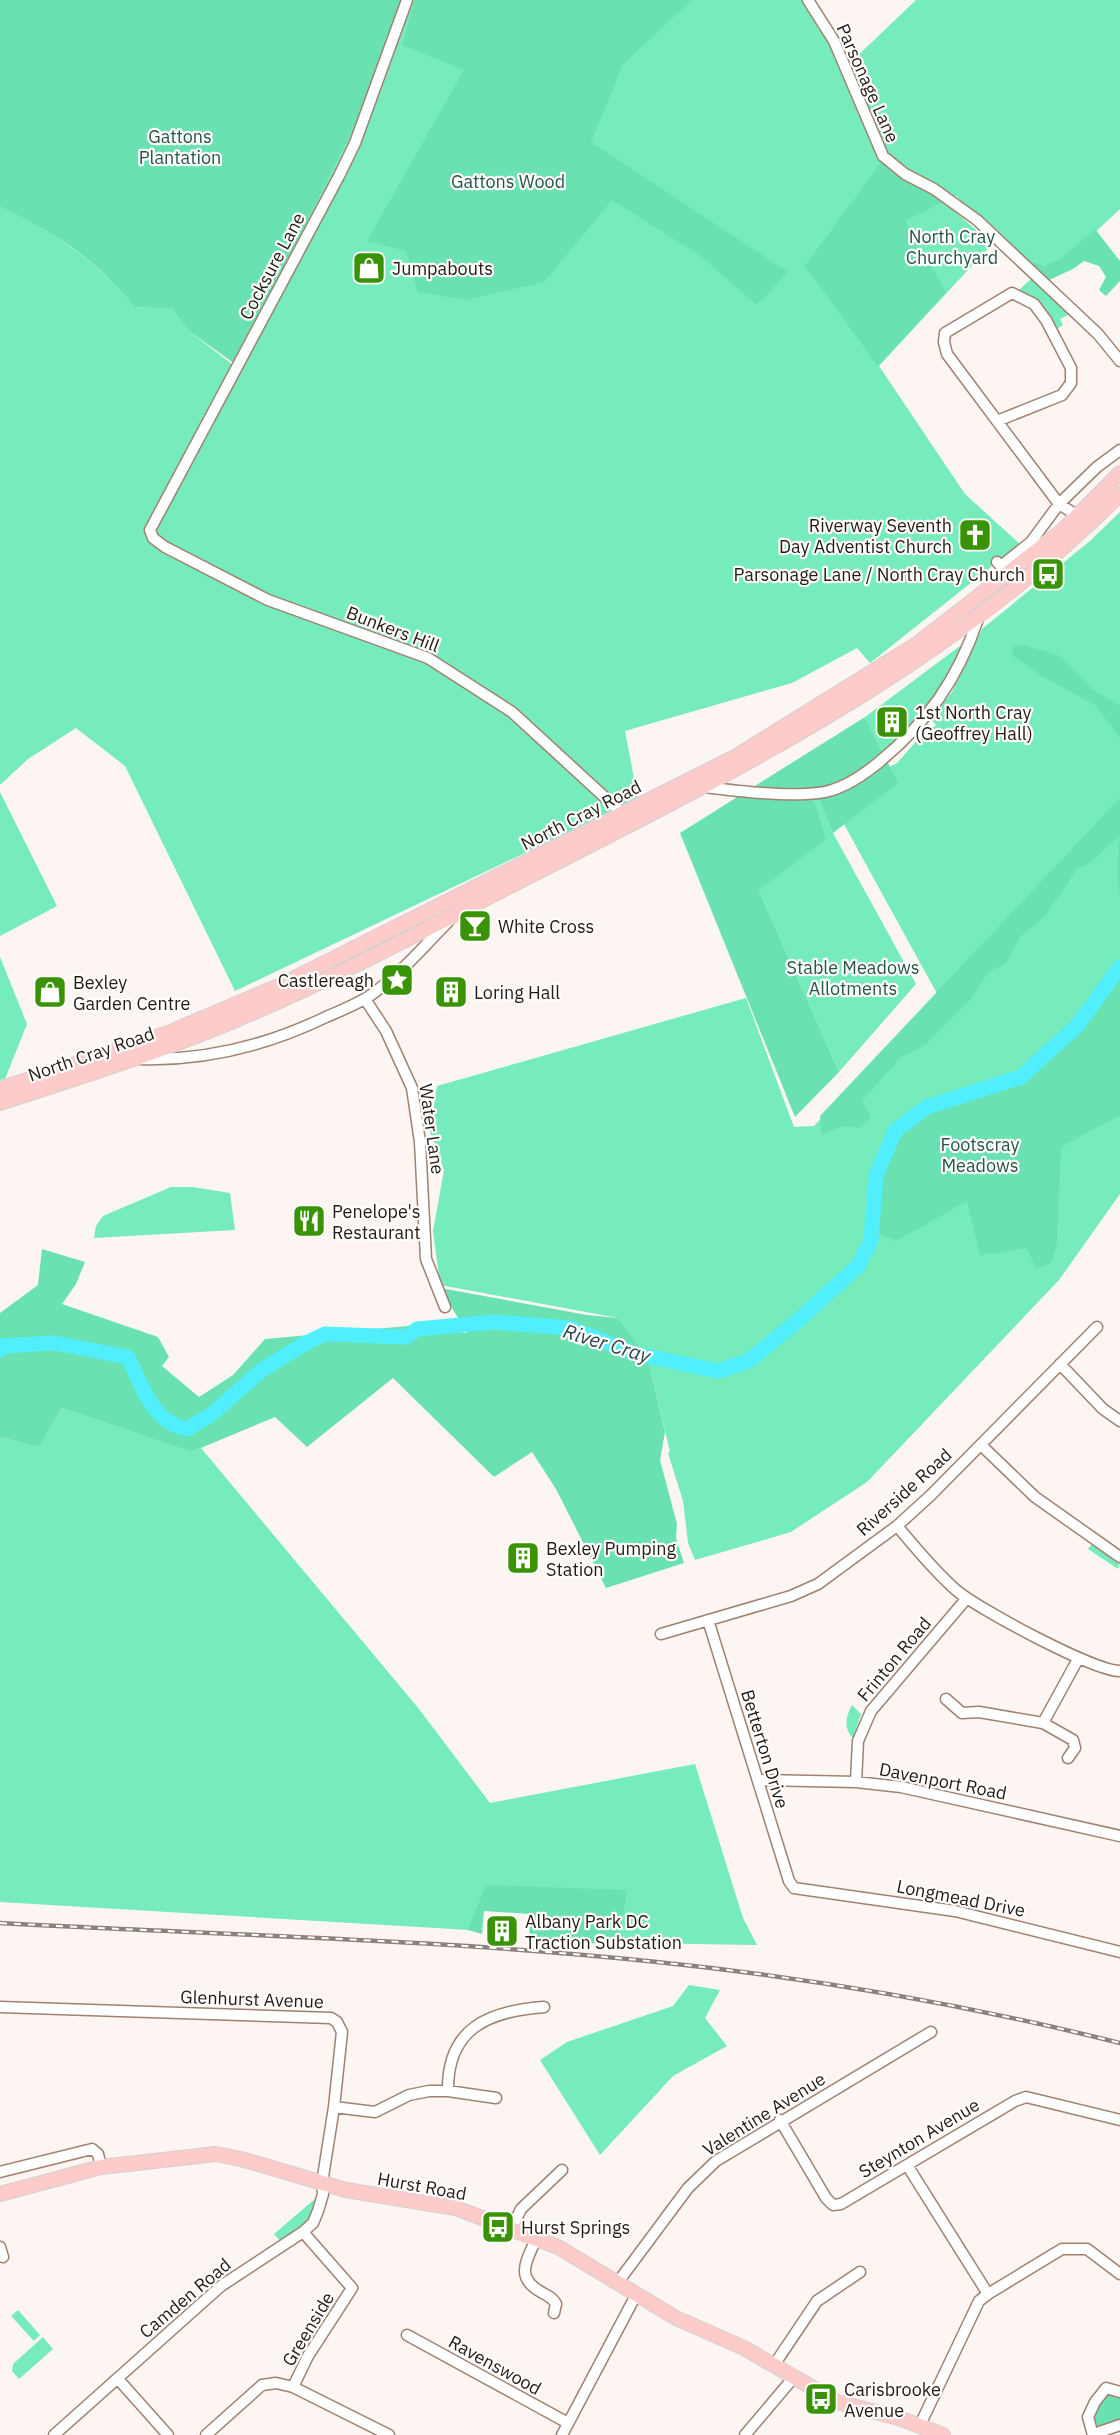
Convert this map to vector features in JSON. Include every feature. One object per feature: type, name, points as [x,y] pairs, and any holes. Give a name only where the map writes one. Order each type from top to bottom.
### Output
[{"type":"main road","name":"North Cray Road","points":[[0,1089],[168,1033],[281,985],[735,757],[917,644],[1078,516],[1120,473]]},
{"type":"main road","name":"North Cray Road","points":[[0,1103],[132,1059],[287,997],[704,788],[818,723],[978,619],[1040,569],[1120,494]]},
{"type":"main road","name":"Hurst Road","points":[[0,2194],[101,2167],[180,2156],[220,2154],[352,2191],[442,2204],[537,2237],[589,2264],[676,2318],[744,2348],[837,2402],[920,2425],[944,2435]]},
{"type":"street","name":"Cocksure Lane","points":[[153,538],[150,530],[156,517],[355,143],[407,0]]},
{"type":"street","name":"Parsonage Lane","points":[[808,0],[834,41],[883,156],[905,174],[934,189],[977,220],[1098,334],[1120,361]]},
{"type":"street","points":[[997,420],[1062,395],[1071,383],[1071,368],[1046,320],[1034,304],[1012,293],[945,333],[944,342],[947,354],[1059,504],[1078,516]]},
{"type":"street","points":[[997,562],[1001,566],[1031,542],[1059,504],[1097,467],[1120,450]]},
{"type":"street","name":"Bunkers Hill","points":[[153,538],[193,562],[267,600],[428,658],[512,712],[623,814]]},
{"type":"street","points":[[704,788],[819,793],[849,783],[898,747],[923,722],[963,657],[978,619]]},
{"type":"street","points":[[132,1059],[193,1058],[242,1050],[305,1027],[365,999],[415,955],[459,911]]},
{"type":"street","name":"Water Lane","points":[[365,999],[386,1030],[412,1088],[420,1142],[426,1259],[445,1307]]},
{"type":"street","name":"Riverside Road","points":[[661,1634],[791,1596],[818,1584],[897,1526],[981,1445],[1097,1327]]},
{"type":"street","points":[[1060,1364],[1103,1409],[1120,1421]]},
{"type":"street","points":[[981,1445],[1035,1497],[1120,1557]]},
{"type":"street","points":[[897,1526],[943,1577],[967,1598],[1078,1659],[1102,1669],[1120,1671]]},
{"type":"street","name":"Frinton Road","points":[[856,1782],[858,1741],[871,1711],[967,1598]]},
{"type":"street","name":"Betterton Drive","points":[[708,1620],[789,1881],[794,1888]]},
{"type":"street","points":[[1043,1723],[1078,1659]]},
{"type":"street","points":[[946,1699],[962,1713],[979,1712],[1043,1723],[1073,1740],[1075,1748],[1068,1758]]},
{"type":"street","points":[[959,1725],[962,1713]]},
{"type":"street","name":"Davenport Road","points":[[758,1780],[856,1782],[901,1787],[1120,1836]]},
{"type":"street","name":"Longmead Drive","points":[[794,1888],[955,1911],[1120,1952]]},
{"type":"street","name":"Glenhurst Avenue","points":[[0,2007],[331,2018],[338,2022],[342,2032],[334,2107],[322,2183]]},
{"type":"street","points":[[448,2091],[452,2056],[466,2035],[483,2021],[501,2012],[544,2007]]},
{"type":"street","name":"Valentine Avenue","points":[[618,2282],[664,2218],[695,2181],[716,2161],[780,2120],[931,2032]]},
{"type":"street","points":[[334,2107],[375,2112],[409,2095],[448,2091],[496,2098]]},
{"type":"street","name":"Steynton Avenue","points":[[780,2120],[826,2199],[833,2205],[841,2204],[1014,2101],[1026,2097],[1120,2120]]},
{"type":"street","points":[[0,2172],[92,2149],[98,2154],[101,2167]]},
{"type":"street","points":[[907,2165],[988,2294]]},
{"type":"street","points":[[512,2228],[521,2209],[562,2170]]},
{"type":"street","name":"Camden Road","points":[[54,2435],[221,2286],[313,2223],[323,2194],[322,2183]]},
{"type":"street","name":"Greenside","points":[[293,2387],[308,2356],[355,2284],[303,2232]]},
{"type":"street","points":[[537,2237],[524,2266],[525,2278],[532,2287],[554,2299],[556,2304],[554,2313]]},
{"type":"street","points":[[920,2425],[979,2301],[988,2294],[1062,2249],[1087,2249],[1120,2274]]},
{"type":"street","points":[[774,2365],[817,2301],[860,2272]]},
{"type":"street","points":[[562,2435],[636,2295]]},
{"type":"street","name":"Ravenswood","points":[[407,2335],[568,2424]]},
{"type":"street","points":[[745,2435],[794,2377]]},
{"type":"street","points":[[118,2379],[168,2435]]},
{"type":"street","points":[[206,2435],[262,2385],[276,2384],[293,2387],[389,2435]]},
{"type":"street","points":[[1120,2392],[1106,2388],[1095,2402],[1088,2417],[1093,2434],[1120,2425]]},
{"type":"green space","name":"Gattons Plantation","points":[[0,0],[403,0],[364,107],[235,364],[189,331],[172,309],[134,307],[90,261],[38,226],[0,206]]},
{"type":"green space","name":"North Cray Churchyard","points":[[403,0],[802,0],[849,64],[916,0],[1120,0],[1120,209],[1044,280],[956,196],[944,202],[992,244],[879,366],[965,494],[1020,544],[870,663],[857,648],[792,683],[625,731],[638,799],[235,991],[125,766],[76,728],[28,759],[0,785],[0,204],[73,248],[105,275],[134,307],[172,309],[189,331],[233,365]]},
{"type":"green space","name":"Gattons Wood","points":[[415,0],[692,0],[623,64],[591,142],[788,272],[757,305],[698,254],[612,200],[544,282],[465,300],[418,292],[406,251],[367,241],[464,70],[402,45]]},
{"type":"green space","points":[[881,163],[943,202],[905,221],[946,292],[878,366],[805,266]]},
{"type":"green space","points":[[1095,229],[1120,261],[1120,281],[1106,296],[1099,290],[1106,277],[1099,266],[1084,261],[1073,269],[1045,282],[1020,258],[1044,266],[1061,259]]},
{"type":"green space","points":[[1032,278],[1070,314],[1060,319],[1063,325],[1054,331],[1017,292]]},
{"type":"green space","name":"Footscray Meadows","points":[[1120,512],[1120,1194],[1059,1280],[867,1482],[791,1532],[695,1560],[688,1543],[683,1501],[668,1453],[670,1452],[648,1358],[618,1318],[440,1285],[433,1231],[444,1170],[430,1132],[437,1086],[746,998],[794,1127],[814,1126],[940,999],[829,797],[897,763],[929,727],[934,727],[936,725],[931,719],[952,692],[982,629],[1090,541]]},
{"type":"green space","points":[[964,643],[942,688],[922,709],[920,717],[884,755],[865,717]]},
{"type":"green space","points":[[1024,645],[1059,656],[1092,689],[1120,706],[1120,738],[1095,705],[1043,677],[1012,655],[1014,646]]},
{"type":"green space","points":[[865,717],[898,783],[833,833],[820,800],[814,800],[826,839],[759,891],[839,1072],[795,1117],[680,833]]},
{"type":"green space","points":[[0,792],[57,906],[0,936]]},
{"type":"green space","points":[[1120,798],[1120,895],[1117,878],[1119,836],[1092,861],[1077,869],[1045,916],[1021,936],[1005,964],[988,972],[971,999],[925,1045],[900,1058],[862,1101],[871,1118],[859,1128],[842,1126],[821,1135],[820,1116]]},
{"type":"green space","name":"Stable Meadows Allotments","points":[[820,799],[833,833],[916,984],[839,1072],[759,891],[825,839],[814,800]]},
{"type":"green space","points":[[0,957],[27,1024],[5,1079],[0,1080]]},
{"type":"green space","points":[[1120,976],[1120,1115],[1061,1147],[1057,1244],[1051,1263],[1036,1269],[1027,1248],[980,1255],[967,1201],[896,1241],[877,1233],[878,1180],[896,1138],[937,1107],[965,1103],[1016,1083],[1085,1020]]},
{"type":"green space","points":[[171,1187],[193,1187],[230,1193],[235,1230],[94,1238],[96,1226],[103,1216]]},
{"type":"green space","points":[[42,1249],[85,1262],[76,1284],[62,1304],[158,1337],[169,1357],[162,1366],[199,1397],[233,1375],[265,1339],[452,1322],[446,1331],[467,1333],[440,1288],[587,1315],[618,1318],[648,1358],[665,1432],[660,1460],[677,1524],[676,1538],[684,1563],[606,1588],[556,1489],[532,1452],[494,1477],[393,1378],[307,1447],[275,1417],[191,1452],[62,1408],[39,1447],[0,1437],[0,1313],[38,1285]]},
{"type":"green space","points":[[62,1408],[191,1452],[201,1448],[419,1709],[490,1803],[695,1764],[743,1918],[757,1945],[631,1943],[628,1939],[529,1933],[532,1903],[481,1900],[469,1930],[0,1902],[0,1437],[39,1447]]},
{"type":"green space","points":[[1093,1543],[1120,1561],[1118,1569],[1088,1549]]},
{"type":"green space","points":[[852,1705],[861,1714],[853,1738],[846,1722]]},
{"type":"green space","points":[[486,1885],[627,1890],[618,1945],[530,1939],[530,1914],[484,1911],[482,1934],[468,1930]]},
{"type":"green space","points":[[689,1985],[720,1990],[705,2018],[727,2046],[673,2076],[600,2155],[540,2060],[567,2042],[673,2006]]},
{"type":"green space","points":[[316,2198],[312,2219],[282,2243],[274,2234]]},
{"type":"green space","points":[[18,2310],[40,2335],[34,2341],[11,2316]]},
{"type":"green space","points":[[43,2337],[53,2349],[19,2379],[12,2371],[13,2364]]},
{"type":"green space","points":[[1105,2394],[1120,2396],[1120,2419],[1099,2426],[1094,2425],[1092,2419]]},
{"type":"waterway","name":"River Cray","points":[[0,1350],[3,1346],[54,1343],[128,1357],[144,1391],[157,1411],[165,1419],[187,1429],[211,1415],[262,1370],[325,1334],[406,1337],[417,1329],[494,1322],[570,1328],[636,1354],[718,1371],[749,1361],[859,1265],[871,1240],[876,1176],[895,1131],[927,1107],[1021,1077],[1077,1026],[1120,967]]},
{"type":"railway","points":[[0,1923],[411,1943],[657,1962],[774,1976],[890,1994],[1063,2029],[1120,2043]]},
{"type":"place","name":"Jumpabouts","points":[[369,268]]},
{"type":"place","name":"Riverway Seventh Day Adventist Church","points":[[975,535]]},
{"type":"place","name":"Parsonage Lane / North Cray Church","points":[[1048,574]]},
{"type":"place","name":"1st North Cray (Geoffrey Hall)","points":[[892,722]]},
{"type":"place","name":"White Cross","points":[[475,926]]},
{"type":"place","name":"Castlereagh","points":[[397,980]]},
{"type":"place","name":"Bexley Garden Centre","points":[[50,992]]},
{"type":"place","name":"Loring Hall","points":[[451,992]]},
{"type":"place","name":"Penelope's Restaurant","points":[[309,1221]]},
{"type":"place","name":"Bexley Pumping Station","points":[[523,1558]]},
{"type":"place","name":"Albany Park DC Traction Substation","points":[[502,1931]]},
{"type":"place","name":"Hurst Springs","points":[[498,2227]]},
{"type":"place","name":"Carisbrooke Avenue","points":[[821,2399]]}]
